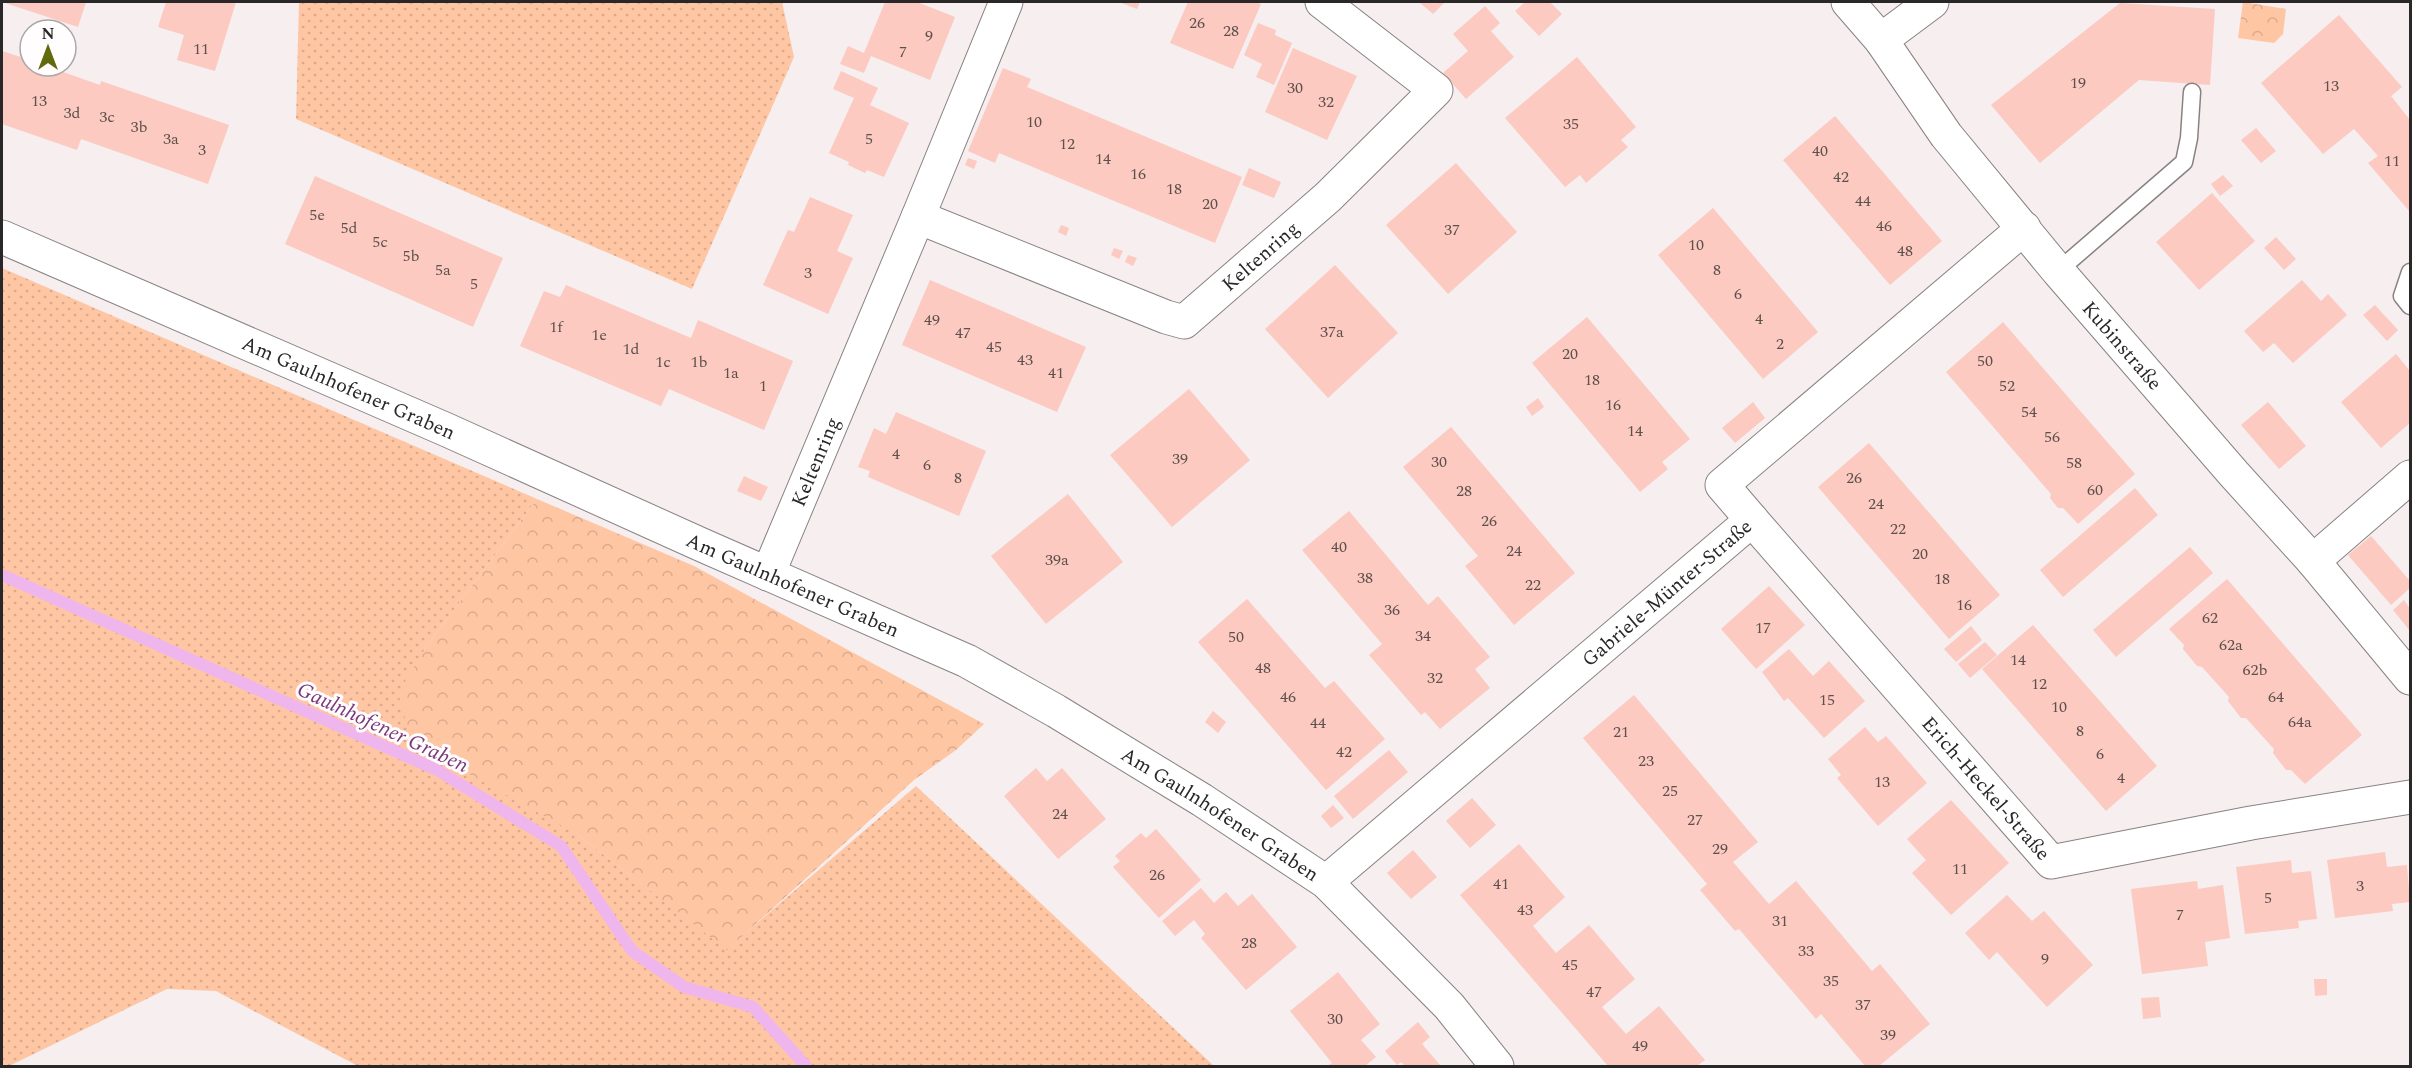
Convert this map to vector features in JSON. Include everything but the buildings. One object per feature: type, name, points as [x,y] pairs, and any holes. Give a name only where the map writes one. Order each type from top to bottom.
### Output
[{"type":"street","name":"Keltenring","points":[[768,574],[1006,2]]},
{"type":"street","name":"Keltenring","points":[[918,217],[1166,317],[1184,322],[1328,197],[1436,90],[1322,2]]},
{"type":"street","name":"Kubinstraße","points":[[1848,2],[1881,40],[1946,135],[2058,271],[2234,474],[2313,561],[2410,678]]},
{"type":"street","points":[[1881,40],[1932,2]]},
{"type":"street","name":"Gabriele-Münter-Straße","points":[[1326,882],[1752,520],[1722,485],[2024,228]]},
{"type":"street","name":"Am Gaulnhofener Graben","points":[[2,237],[447,430],[967,661],[1056,711],[1202,800],[1326,882],[1449,1006],[1497,1066]]},
{"type":"street","points":[[2313,561],[2410,477]]},
{"type":"street","name":"Erich-Heckel-Straße","points":[[1752,520],[2051,862],[2250,823],[2410,796]]},
{"type":"lane","points":[[2058,271],[2184,162],[2189,138],[2192,92]]},
{"type":"lane","points":[[2410,272],[2402,296],[2410,306]]},
{"type":"green space","points":[[299,2],[782,2],[794,57],[692,289],[296,119]]},
{"type":"green space","points":[[2243,2],[2286,9],[2283,34],[2274,43],[2238,38]]},
{"type":"green space","points":[[2,268],[537,499],[424,650],[578,835],[727,949],[916,786],[1214,1066],[358,1066],[216,991],[167,989],[9,1066],[2,1066]]},
{"type":"green space","points":[[537,499],[694,566],[984,724],[956,750],[914,780],[727,950],[578,835],[412,742],[398,693],[424,650]]},
{"type":"waterway","name":"Gaulnhofener Graben","points":[[2,575],[437,770],[561,846],[632,951],[684,987],[753,1007],[806,1066]]}]
